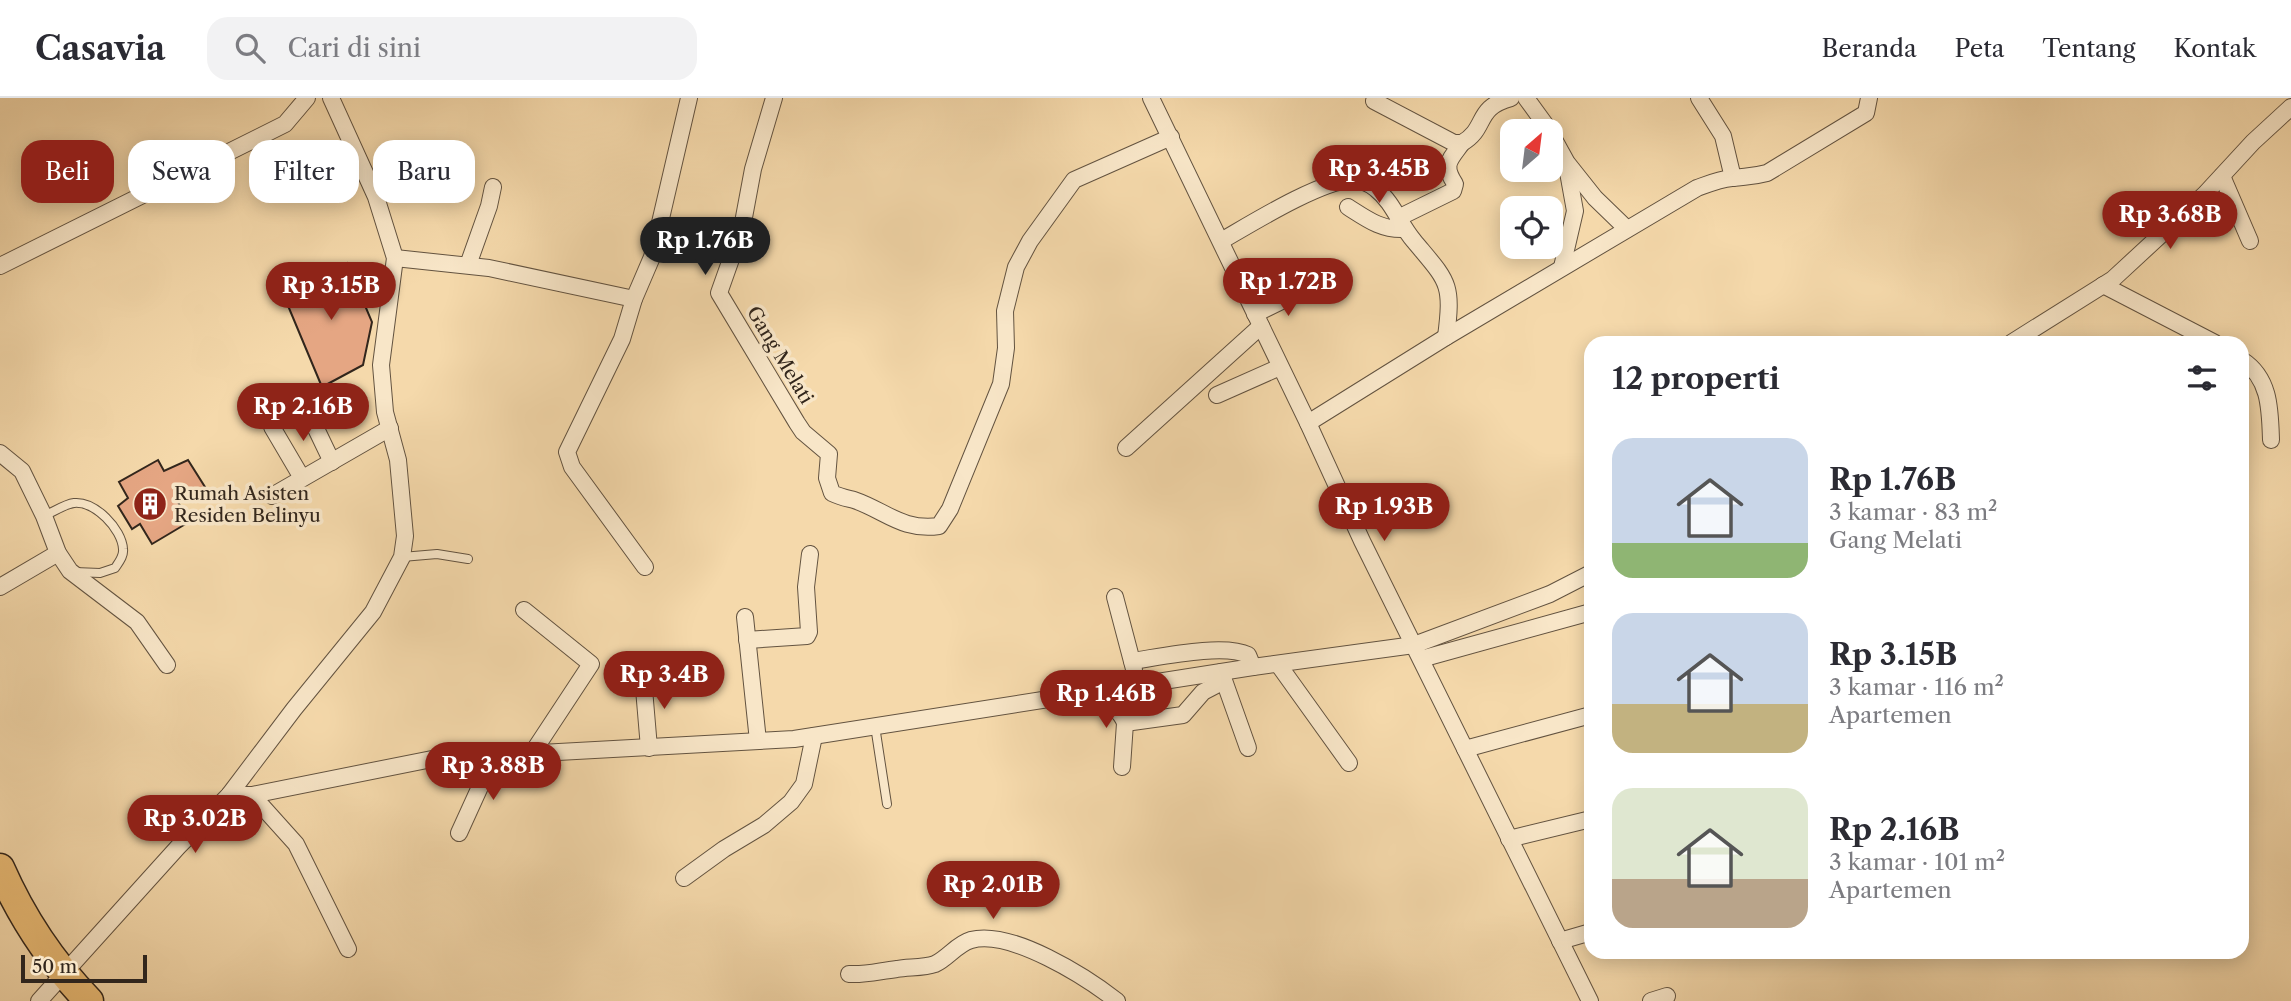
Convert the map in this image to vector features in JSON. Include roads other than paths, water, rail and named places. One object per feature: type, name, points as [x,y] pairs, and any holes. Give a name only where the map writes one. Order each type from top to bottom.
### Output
[{"type":"highway","points":[[0,868],[37,938],[63,974],[89,1001]]},
{"type":"street","points":[[0,266],[285,124],[307,98]]},
{"type":"street","points":[[39,1001],[178,847],[229,795],[373,612],[402,557],[405,536],[398,460],[386,412],[381,365],[395,258],[376,197],[331,98]]},
{"type":"street","points":[[645,567],[572,467],[567,452],[622,339],[652,257],[689,98]]},
{"type":"street","name":"Gang Melati","points":[[774,98],[753,169],[742,229],[719,293],[807,435],[830,454],[827,478],[832,494],[854,500],[902,524],[924,528],[939,526],[950,509],[1001,384],[1006,348],[1005,311],[1016,267],[1030,241],[1074,180],[1171,137]]},
{"type":"street","points":[[1152,98],[1362,541],[1590,1001]]},
{"type":"street","points":[[1348,207],[1389,230],[1453,191],[1455,184],[1447,166],[1462,144],[1475,133],[1485,112],[1500,101],[1512,98],[1529,102],[1541,119]]},
{"type":"street","points":[[1699,98],[1723,136],[1732,177]]},
{"type":"street","points":[[1308,423],[1446,337],[1697,188],[1732,177],[1750,178],[1768,173],[1866,113],[1869,98]]},
{"type":"street","points":[[1374,101],[1454,143],[1462,144]]},
{"type":"street","points":[[2022,336],[2113,279],[2291,107]]},
{"type":"street","points":[[1563,156],[1595,198],[1627,229]]},
{"type":"street","points":[[1562,267],[1575,211],[1566,161]]},
{"type":"street","points":[[2222,176],[2250,241]]},
{"type":"street","points":[[1220,241],[1313,192],[1349,180],[1364,181],[1387,200],[1401,224],[1448,288],[1450,306],[1446,337]]},
{"type":"street","points":[[468,265],[493,187]]},
{"type":"street","points":[[395,258],[489,268],[635,299]]},
{"type":"street","points":[[2103,285],[2201,336]]},
{"type":"street","points":[[1126,448],[1258,320],[1304,290]]},
{"type":"street","points":[[2249,366],[2258,373],[2269,401],[2272,440]]},
{"type":"street","points":[[1217,395],[1280,367]]},
{"type":"street","points":[[309,414],[331,462]]},
{"type":"street","points":[[272,427],[302,478]]},
{"type":"street","points":[[272,496],[390,428]]},
{"type":"street","points":[[0,453],[22,471],[58,553],[71,571],[137,622],[167,665]]},
{"type":"street","points":[[0,587],[58,553]]},
{"type":"street","points":[[747,640],[807,636],[810,632],[806,587],[810,554]]},
{"type":"street","points":[[1418,652],[1584,577]]},
{"type":"street","points":[[1115,597],[1138,685]]},
{"type":"street","points":[[524,610],[591,664],[531,755]]},
{"type":"street","points":[[229,795],[252,795],[432,759],[814,736],[1138,685],[1222,677],[1253,667],[1418,652],[1584,614]]},
{"type":"street","points":[[745,617],[758,741]]},
{"type":"street","points":[[1132,662],[1234,650],[1248,655],[1253,667]]},
{"type":"street","points":[[1278,664],[1349,763]]},
{"type":"street","points":[[643,677],[649,748]]},
{"type":"street","points":[[1125,723],[1183,715],[1203,692],[1222,677]]},
{"type":"street","points":[[1222,677],[1248,748]]},
{"type":"street","points":[[1093,692],[1120,712],[1125,723],[1122,767]]},
{"type":"street","points":[[1465,748],[1584,717]]},
{"type":"street","points":[[684,878],[723,849],[764,825],[791,802],[804,784],[814,736]]},
{"type":"street","points":[[459,833],[487,755]]},
{"type":"street","points":[[252,795],[296,844],[348,949]]},
{"type":"street","points":[[1510,839],[1584,821]]},
{"type":"street","points":[[1560,941],[1584,934]]},
{"type":"street","points":[[849,974],[870,975],[934,964],[967,941],[982,938],[1031,949],[1096,984],[1117,1001]]},
{"type":"lane","points":[[44,516],[73,503],[83,504],[108,519],[120,535],[124,551],[115,568],[100,573],[71,571]]},
{"type":"lane","points":[[402,557],[437,554],[468,559]]},
{"type":"lane","points":[[875,726],[887,804]]},
{"type":"place","name":"Rumah Asisten Residen Belinyu","points":[[150,504]]}]
